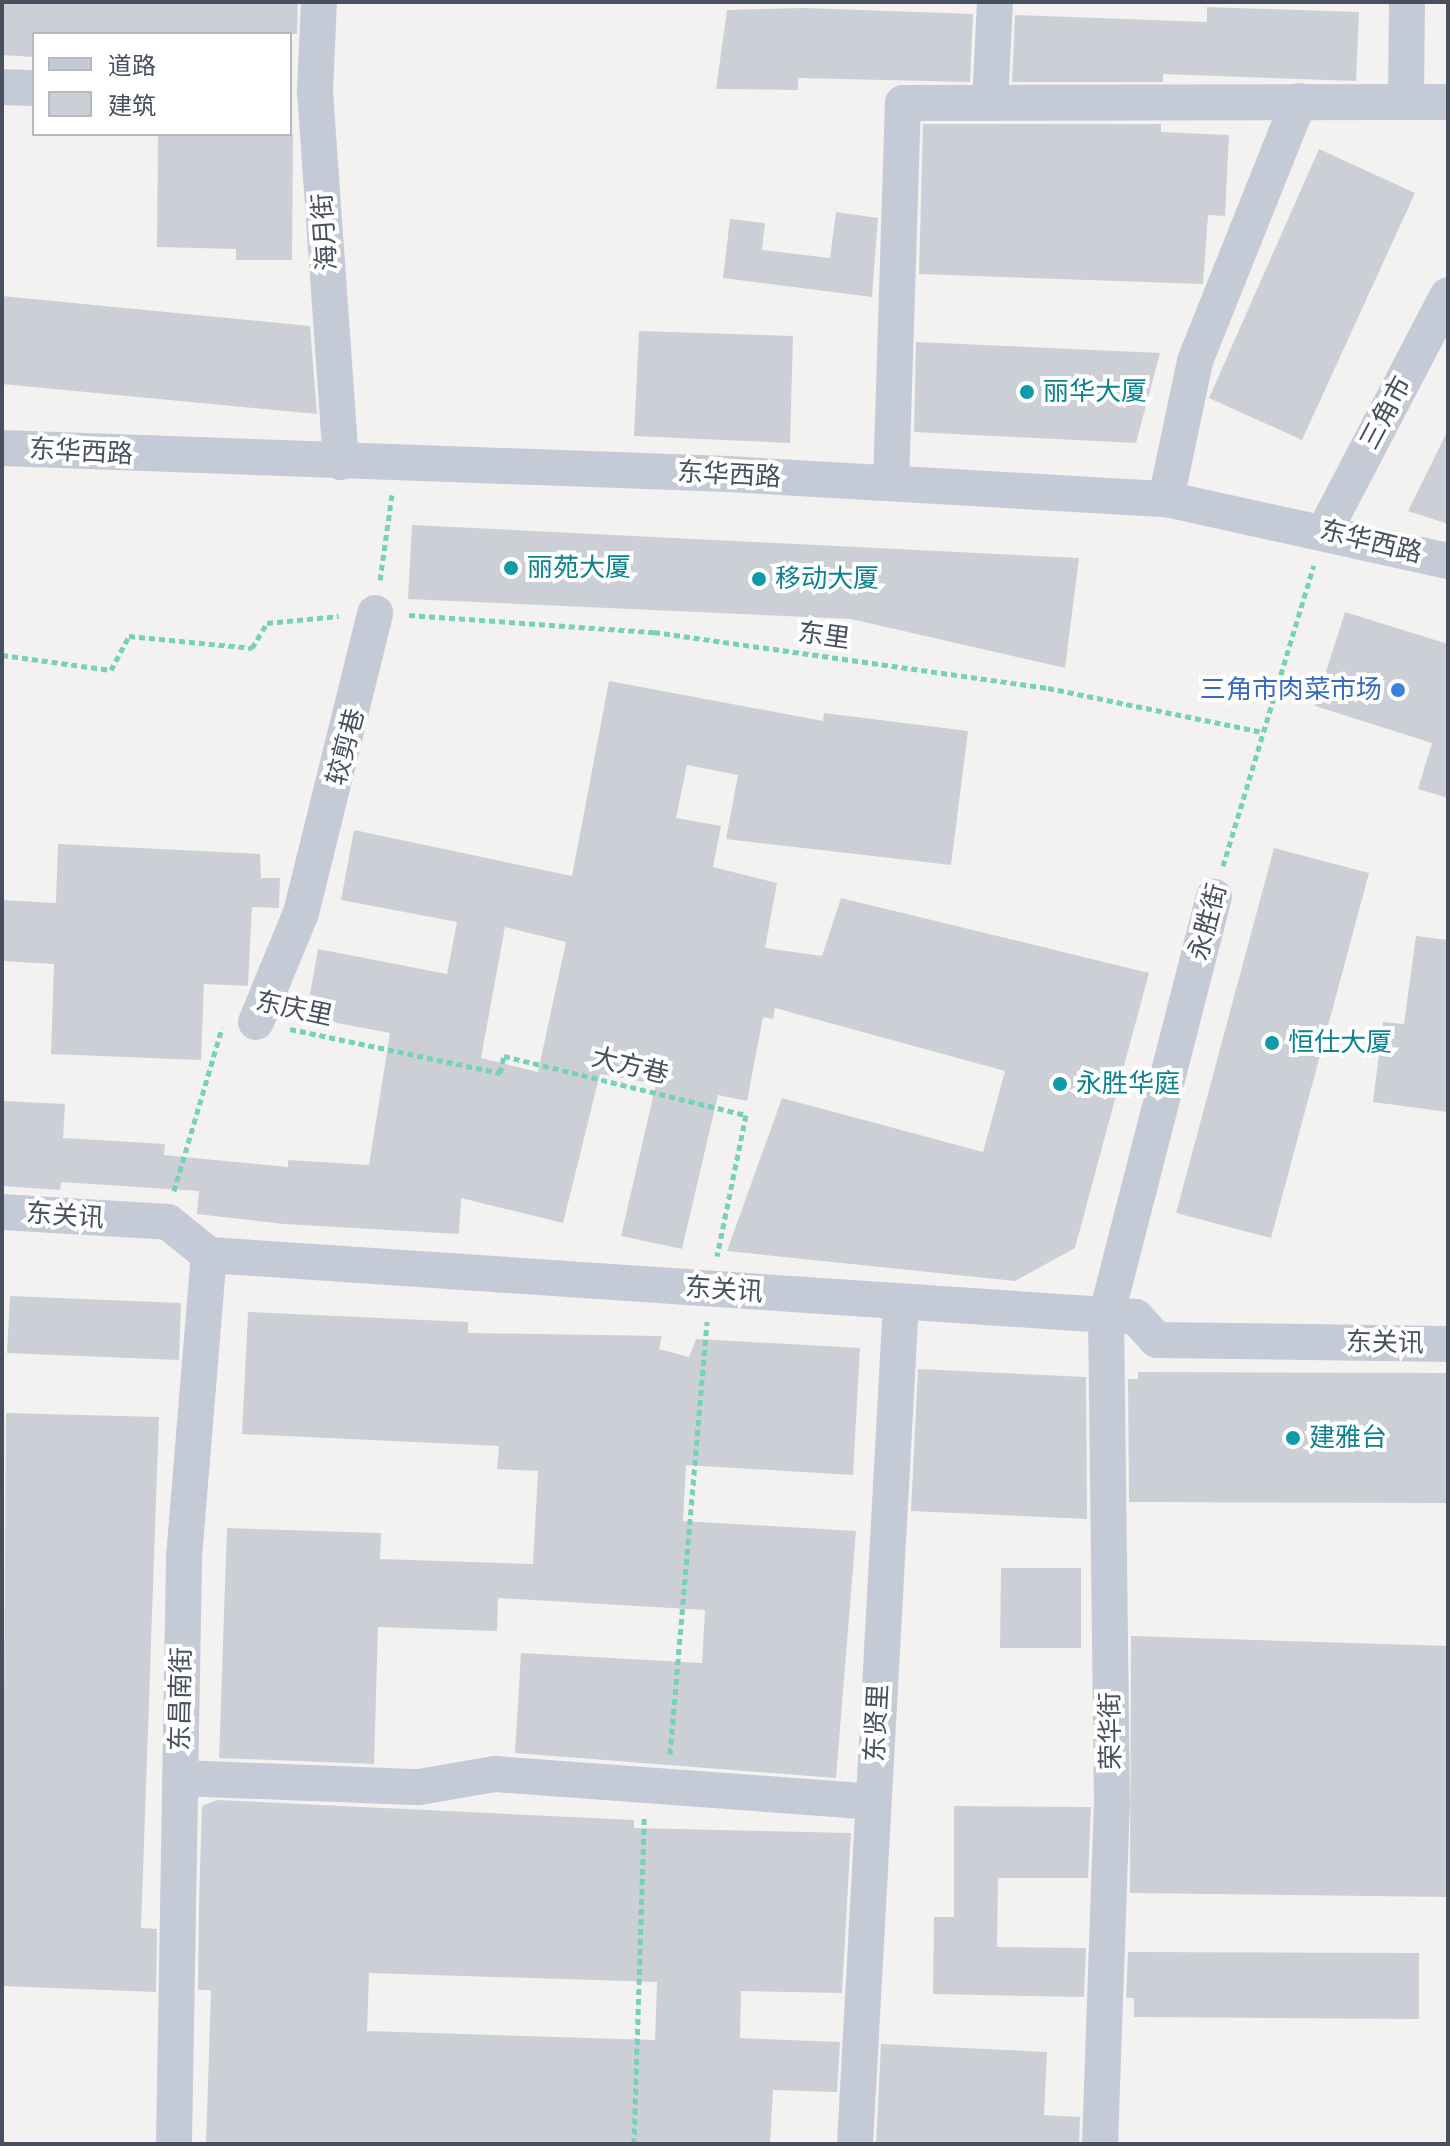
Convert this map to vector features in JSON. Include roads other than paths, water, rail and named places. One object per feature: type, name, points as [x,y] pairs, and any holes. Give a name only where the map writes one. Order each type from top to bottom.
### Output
[{"type":"street","name":"海月街","points":[[319,2],[303,90],[341,462]]},
{"type":"street","points":[[990,103],[995,2]]},
{"type":"street","points":[[1406,97],[1407,2]]},
{"type":"street","points":[[2,87],[32,88]]},
{"type":"street","points":[[891,483],[903,103],[1299,101],[1406,97],[1448,102]]},
{"type":"street","points":[[1166,499],[1195,361],[1299,101]]},
{"type":"street","name":"三角市","points":[[1325,530],[1448,295]]},
{"type":"street","name":"东华西路","points":[[2,448],[891,483],[1166,499],[1325,530],[1448,561]]},
{"type":"street","name":"较剪巷","points":[[256,1022],[301,913],[375,613]]},
{"type":"street","name":"永胜街","points":[[1106,1317],[1214,897]]},
{"type":"street","name":"东关讯","points":[[2,1212],[168,1222],[209,1255],[1136,1317],[1157,1340],[1448,1344]]},
{"type":"street","name":"东昌南街","points":[[174,2144],[184,1557],[209,1255]]},
{"type":"street","name":"东贤里","points":[[855,2144],[901,1303]]},
{"type":"street","name":"荣华街","points":[[1100,2144],[1112,1805],[1106,1317]]},
{"type":"street","points":[[180,1778],[419,1787],[495,1774],[872,1802]]},
{"type":"place","name":"丽华大厦","points":[[1027,392]]},
{"type":"place","name":"丽苑大厦","points":[[511,568]]},
{"type":"place","name":"移动大厦","points":[[759,579]]},
{"type":"place","name":"三角市肉菜市场","points":[[1398,690]]},
{"type":"place","name":"恒仕大厦","points":[[1272,1043]]},
{"type":"place","name":"永胜华庭","points":[[1060,1084]]},
{"type":"place","name":"建雅台","points":[[1293,1438]]}]
